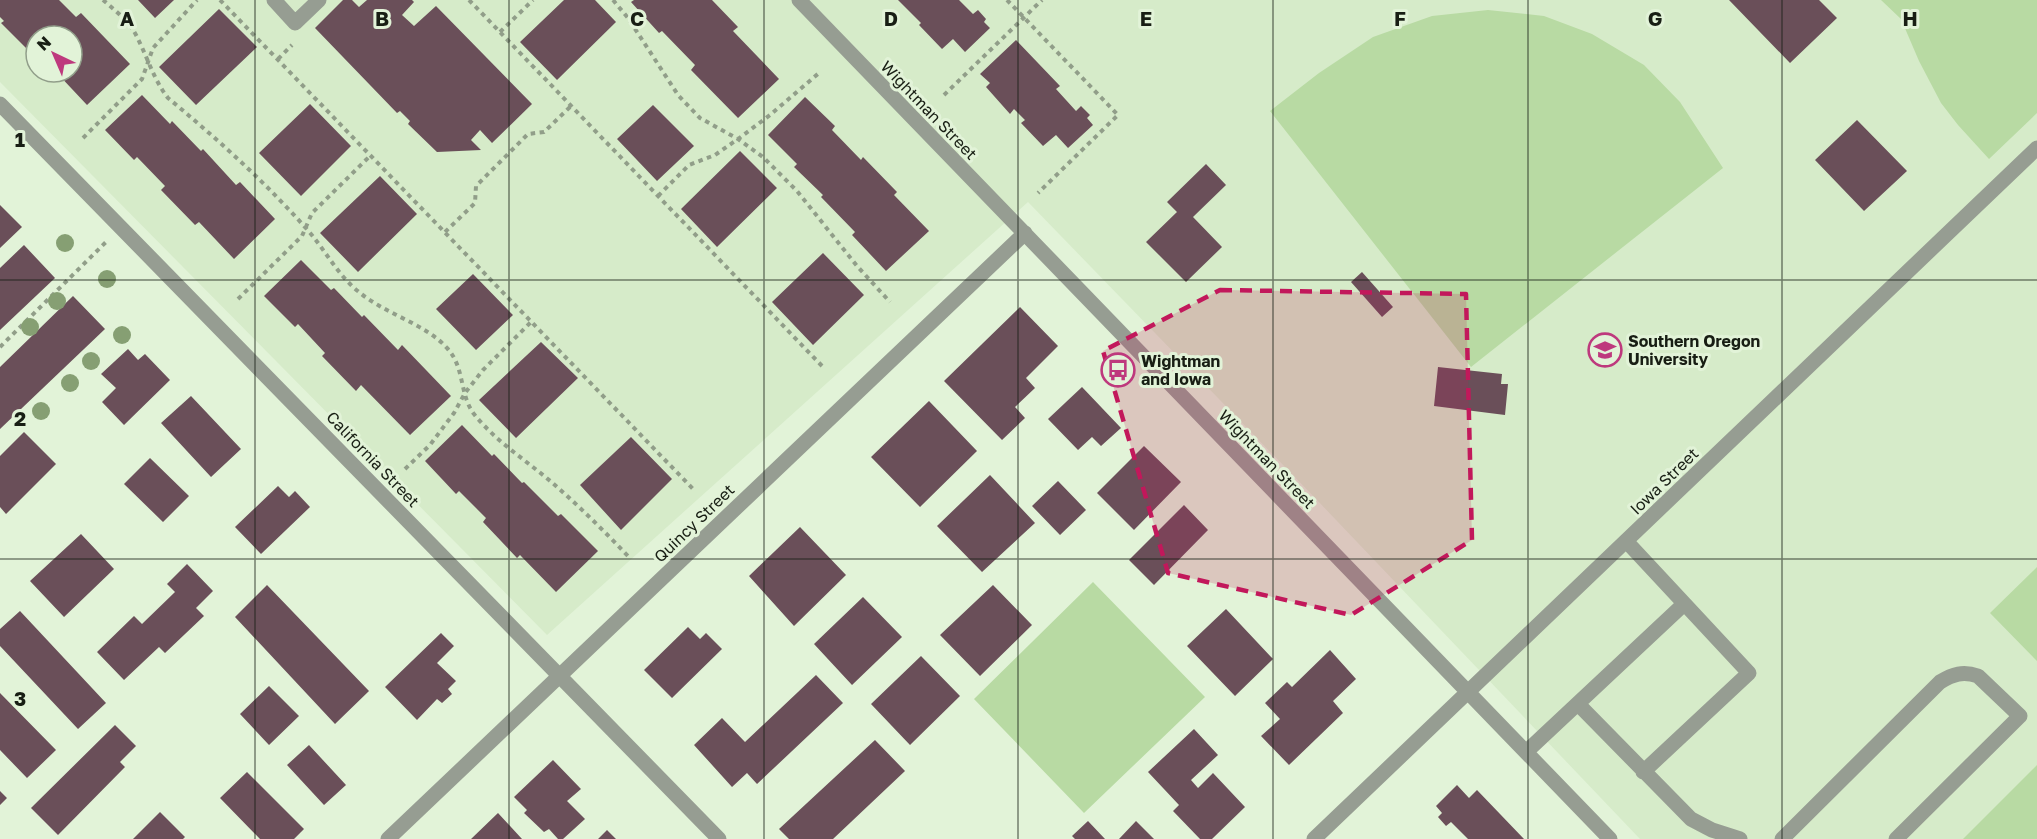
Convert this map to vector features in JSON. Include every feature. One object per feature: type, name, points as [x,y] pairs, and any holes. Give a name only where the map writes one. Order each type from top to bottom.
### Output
[{"type":"street","points":[[274,0],[295,22],[319,0]]},
{"type":"street","name":"Wightman Street","points":[[799,0],[1610,839]]},
{"type":"street","name":"California Street","points":[[0,104],[719,839]]},
{"type":"street","name":"Iowa Street","points":[[1314,839],[2037,148]]},
{"type":"street","name":"Quincy Street","points":[[388,839],[1025,234]]},
{"type":"street","points":[[1627,542],[1749,673],[1643,772]]},
{"type":"street","points":[[1526,752],[1684,604]]},
{"type":"street","points":[[1782,839],[1940,682],[1958,673],[1978,676],[2020,716],[1896,839]]},
{"type":"street","points":[[1578,704],[1691,819],[1712,830],[1740,839]]},
{"type":"path","points":[[103,0],[125,20],[137,37],[160,87],[168,98],[234,154],[306,227],[331,263],[359,292],[398,317],[434,335],[448,348],[459,365],[465,393],[473,412],[520,458],[555,485],[628,556]]},
{"type":"path","points":[[83,138],[142,79],[157,44],[196,0]]},
{"type":"path","points":[[220,0],[695,491]]},
{"type":"path","points":[[469,0],[823,367]]},
{"type":"path","points":[[500,32],[533,0]]},
{"type":"path","points":[[613,0],[628,18],[678,95],[700,118],[738,139],[763,157],[797,191],[842,248],[890,302]]},
{"type":"path","points":[[1007,0],[1118,115],[1038,193]]},
{"type":"path","points":[[944,95],[1042,0]]},
{"type":"path","points":[[658,196],[689,165],[715,155],[738,139],[819,73]]},
{"type":"path","points":[[445,232],[475,203],[476,186],[483,178],[528,134],[544,132],[570,106]]},
{"type":"path","points":[[238,299],[302,236],[312,213],[371,155]]},
{"type":"path","points":[[0,347],[121,227]]},
{"type":"path","points":[[405,469],[430,445],[483,370],[532,321]]},
{"type":"highlighted area","points":[[1220,290],[1466,294],[1472,540],[1351,615],[1168,573],[1103,351]]},
{"type":"shaded area","name":"Southern Oregon University","points":[[0,0],[2037,0],[2037,839],[1640,839],[1316,499],[1028,202],[547,635],[0,82]]},
{"type":"shaded area","points":[[1881,0],[2037,0],[2037,113],[1989,159],[1941,103],[1919,61],[1901,19]]},
{"type":"shaded area","points":[[1488,10],[1544,16],[1592,34],[1644,65],[1680,102],[1723,168],[1471,367],[1270,111],[1319,73],[1373,37],[1432,16]]},
{"type":"shaded area","points":[[2037,567],[2037,661],[1990,613]]},
{"type":"shaded area","points":[[1093,582],[1205,697],[1084,813],[974,699]]},
{"type":"shaded area","points":[[2037,765],[2037,839],[1963,839]]},
{"type":"building","points":[[0,0],[59,0],[76,17],[81,13],[130,64],[87,105],[67,84],[84,84],[84,24],[24,24],[24,46],[1,23],[4,21],[0,17]]},
{"type":"building","points":[[138,0],[174,0],[155,18]]},
{"type":"building","points":[[343,0],[352,0],[359,7],[367,0],[412,0],[414,2],[402,15],[414,26],[436,6],[532,104],[492,143],[480,130],[471,140],[481,150],[437,152],[408,124],[410,121],[400,111],[397,113],[315,28]]},
{"type":"building","points":[[564,0],[595,0],[616,22],[557,80],[520,42]]},
{"type":"building","points":[[634,0],[712,0],[738,27],[733,31],[779,79],[738,118],[691,70],[695,65],[662,31],[659,33],[631,2]]},
{"type":"building","points":[[898,0],[959,0],[973,14],[978,10],[990,28],[965,52],[953,39],[942,49]]},
{"type":"building","points":[[1729,0],[1819,0],[1837,18],[1790,63]]},
{"type":"building","points":[[219,9],[257,47],[196,105],[159,67]]},
{"type":"building","points":[[1016,40],[1060,86],[1056,89],[1076,111],[1081,106],[1090,115],[1087,118],[1093,125],[1068,148],[1056,135],[1043,146],[1021,123],[1025,120],[1014,109],[1010,114],[986,87],[990,83],[980,74]]},
{"type":"building","points":[[142,95],[170,124],[172,121],[201,151],[203,149],[236,185],[240,182],[275,219],[234,259],[199,222],[195,225],[161,190],[165,186],[137,157],[134,160],[105,130]]},
{"type":"building","points":[[805,97],[835,126],[832,130],[861,160],[863,157],[897,192],[894,195],[929,231],[886,271],[852,235],[855,232],[821,197],[823,195],[794,167],[797,164],[768,135]]},
{"type":"building","points":[[310,104],[351,146],[301,196],[259,153]]},
{"type":"building","points":[[653,105],[694,146],[657,181],[617,139]]},
{"type":"building","points":[[1857,120],[1907,171],[1864,211],[1815,160]]},
{"type":"building","points":[[740,151],[777,188],[717,247],[681,209]]},
{"type":"building","points":[[1206,164],[1226,185],[1193,217],[1222,247],[1186,282],[1146,242],[1177,212],[1167,202]]},
{"type":"building","points":[[380,176],[417,214],[358,272],[320,233]]},
{"type":"building","points":[[0,205],[22,227],[0,248]]},
{"type":"building","points":[[24,245],[55,278],[0,330],[0,268]]},
{"type":"building","points":[[823,253],[864,295],[813,345],[772,302]]},
{"type":"building","points":[[301,260],[331,290],[334,288],[362,317],[364,315],[398,350],[402,345],[451,396],[410,435],[361,385],[356,391],[322,356],[325,353],[298,324],[295,327],[264,296]]},
{"type":"building","points":[[1362,272],[1393,307],[1382,317],[1351,282]]},
{"type":"building","points":[[473,274],[513,315],[476,350],[436,309]]},
{"type":"building","points":[[73,296],[105,329],[0,429],[0,367]]},
{"type":"building","points":[[1020,307],[1058,346],[1026,378],[1035,388],[1015,407],[1025,418],[1002,440],[944,381]]},
{"type":"building","points":[[541,342],[578,378],[516,438],[479,400]]},
{"type":"building","points":[[128,349],[138,360],[145,354],[170,380],[124,425],[102,402],[116,388],[101,374]]},
{"type":"building","points":[[1438,367],[1502,374],[1501,384],[1508,384],[1505,415],[1434,406]]},
{"type":"building","points":[[1082,387],[1121,428],[1101,446],[1092,437],[1078,450],[1048,419]]},
{"type":"building","points":[[191,396],[241,449],[211,477],[161,423]]},
{"type":"building","points":[[929,401],[977,451],[920,507],[871,457]]},
{"type":"building","points":[[462,425],[492,456],[494,454],[558,516],[561,514],[598,551],[556,592],[520,555],[517,558],[483,522],[486,518],[459,491],[456,494],[425,461]]},
{"type":"building","points":[[24,432],[56,464],[6,514],[0,507],[0,456]]},
{"type":"building","points":[[631,437],[672,479],[621,530],[580,485]]},
{"type":"building","points":[[1144,446],[1181,482],[1134,530],[1097,493]]},
{"type":"building","points":[[150,458],[189,496],[163,522],[124,484]]},
{"type":"building","points":[[990,475],[1035,523],[982,572],[937,526]]},
{"type":"building","points":[[1058,481],[1086,510],[1060,535],[1032,506]]},
{"type":"building","points":[[278,486],[289,497],[295,491],[310,507],[261,554],[235,527]]},
{"type":"building","points":[[1184,505],[1208,530],[1154,585],[1129,560]]},
{"type":"building","points":[[800,527],[846,575],[794,626],[749,576]]},
{"type":"building","points":[[81,534],[114,569],[64,617],[30,581]]},
{"type":"building","points":[[187,564],[213,591],[196,608],[204,616],[165,653],[159,647],[124,680],[97,652],[134,616],[142,624],[175,592],[167,584]]},
{"type":"building","points":[[267,585],[369,691],[335,724],[235,617]]},
{"type":"building","points":[[993,585],[1032,625],[980,676],[940,635]]},
{"type":"building","points":[[863,597],[902,637],[852,685],[814,644]]},
{"type":"building","points":[[1226,609],[1273,659],[1235,696],[1187,646]]},
{"type":"building","points":[[20,611],[106,703],[78,729],[0,646],[0,629]]},
{"type":"building","points":[[688,627],[700,639],[706,633],[722,649],[672,698],[644,670]]},
{"type":"building","points":[[441,633],[454,646],[437,663],[456,681],[448,689],[452,694],[442,703],[437,699],[417,720],[385,687]]},
{"type":"building","points":[[1330,650],[1356,679],[1333,701],[1343,713],[1289,765],[1261,736],[1280,719],[1265,703],[1287,682],[1292,687]]},
{"type":"building","points":[[921,656],[960,696],[910,745],[871,704]]},
{"type":"building","points":[[816,675],[843,703],[757,784],[747,773],[732,787],[694,745],[722,718],[745,742]]},
{"type":"building","points":[[269,686],[299,716],[269,745],[240,714]]},
{"type":"building","points":[[0,693],[56,750],[27,778],[0,750]]},
{"type":"building","points":[[115,725],[136,746],[120,762],[125,767],[58,835],[31,808]]},
{"type":"building","points":[[1194,729],[1218,755],[1191,780],[1198,788],[1213,773],[1245,807],[1212,839],[1200,839],[1173,811],[1179,805],[1148,772]]},
{"type":"building","points":[[875,740],[905,771],[833,839],[789,839],[779,829]]},
{"type":"building","points":[[309,745],[346,785],[324,805],[287,765]]},
{"type":"building","points":[[553,760],[581,789],[567,801],[585,819],[563,839],[558,839],[549,829],[544,832],[524,813],[527,810],[514,797]]},
{"type":"building","points":[[247,772],[304,829],[294,839],[260,839],[220,798]]},
{"type":"building","points":[[1457,785],[1469,798],[1477,790],[1524,839],[1468,839],[1451,822],[1446,826],[1438,817],[1442,813],[1436,806]]},
{"type":"building","points":[[0,791],[7,798],[0,805]]},
{"type":"building","points":[[160,812],[185,837],[183,839],[133,839]]},
{"type":"building","points":[[498,813],[522,839],[471,839]]},
{"type":"building","points":[[1088,821],[1105,839],[1075,839],[1072,836]]},
{"type":"building","points":[[1136,821],[1154,839],[1119,839]]},
{"type":"building","points":[[607,830],[616,839],[598,839]]},
{"type":"place","name":"Southern Oregon University","points":[[1605,350]]},
{"type":"place","name":"Wightman and Iowa","points":[[1118,370]]}]
